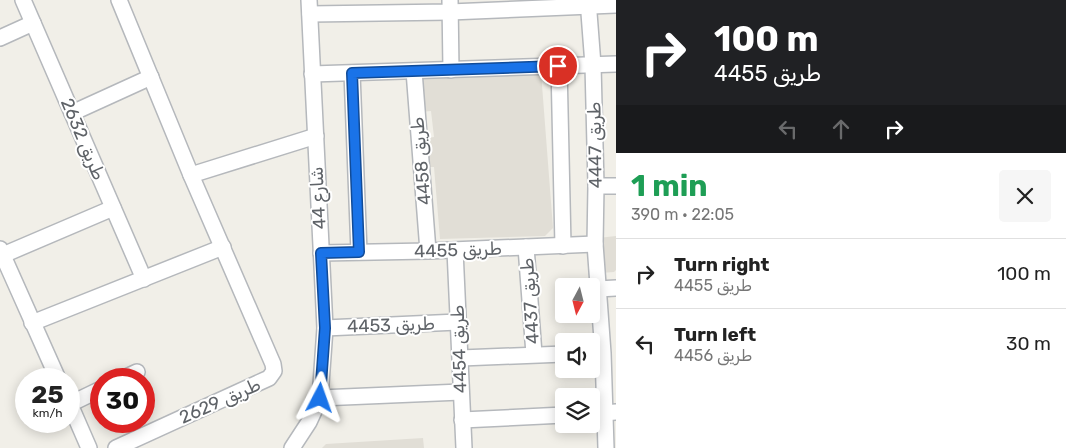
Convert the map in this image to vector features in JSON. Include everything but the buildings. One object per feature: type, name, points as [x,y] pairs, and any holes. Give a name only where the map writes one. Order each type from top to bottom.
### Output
[{"type":"street","name":"طريق 2632","points":[[23,0],[144,279]]},
{"type":"street","points":[[32,323],[223,246],[191,175],[119,0]]},
{"type":"street","points":[[309,7],[588,3],[616,5]]},
{"type":"street","name":"طريق 4447","points":[[588,3],[593,65],[596,186],[595,244],[597,278]]},
{"type":"street","points":[[450,6],[451,70]]},
{"type":"street","name":"شارع 44","points":[[292,448],[320,398],[325,328],[309,7]]},
{"type":"street","points":[[0,38],[33,23]]},
{"type":"street","points":[[312,74],[616,64]]},
{"type":"street","points":[[558,66],[563,246]]},
{"type":"street","name":"طريق 4458","points":[[414,71],[428,251]]},
{"type":"street","points":[[352,73],[359,252]]},
{"type":"street","points":[[72,113],[151,77]]},
{"type":"street","points":[[191,175],[316,136]]},
{"type":"street","points":[[596,186],[616,186]]},
{"type":"street","points":[[53,368],[1,252],[113,208]]},
{"type":"street","name":"طريق 4455","points":[[321,253],[428,251],[595,244]]},
{"type":"street","name":"طريق 2629","points":[[116,448],[269,378],[274,371],[273,364],[223,246]]},
{"type":"street","name":"طريق 4437","points":[[526,247],[534,354]]},
{"type":"street","name":"طريق 4454","points":[[455,250],[464,448]]},
{"type":"street","points":[[600,289],[616,288]]},
{"type":"street","name":"طريق 4453","points":[[325,328],[458,322]]},
{"type":"street","points":[[461,358],[555,354]]},
{"type":"street","name":"طريق 4447","points":[[600,378],[606,448]]},
{"type":"street","points":[[320,398],[461,392]]},
{"type":"street","points":[[462,420],[555,415]]},
{"type":"street","points":[[80,428],[89,448]]},
{"type":"shaded area","points":[[541,72],[553,228],[545,236],[440,239],[434,167],[423,167],[421,139],[434,137],[431,111],[420,112],[418,85],[426,76]]},
{"type":"shaded area","points":[[616,236],[616,270],[614,272],[600,273],[598,238]]},
{"type":"shaded area","points":[[423,438],[424,448],[322,448],[326,444]]},
{"type":"route","points":[[320,398],[325,328],[321,253],[359,252],[352,73],[558,66]]}]
